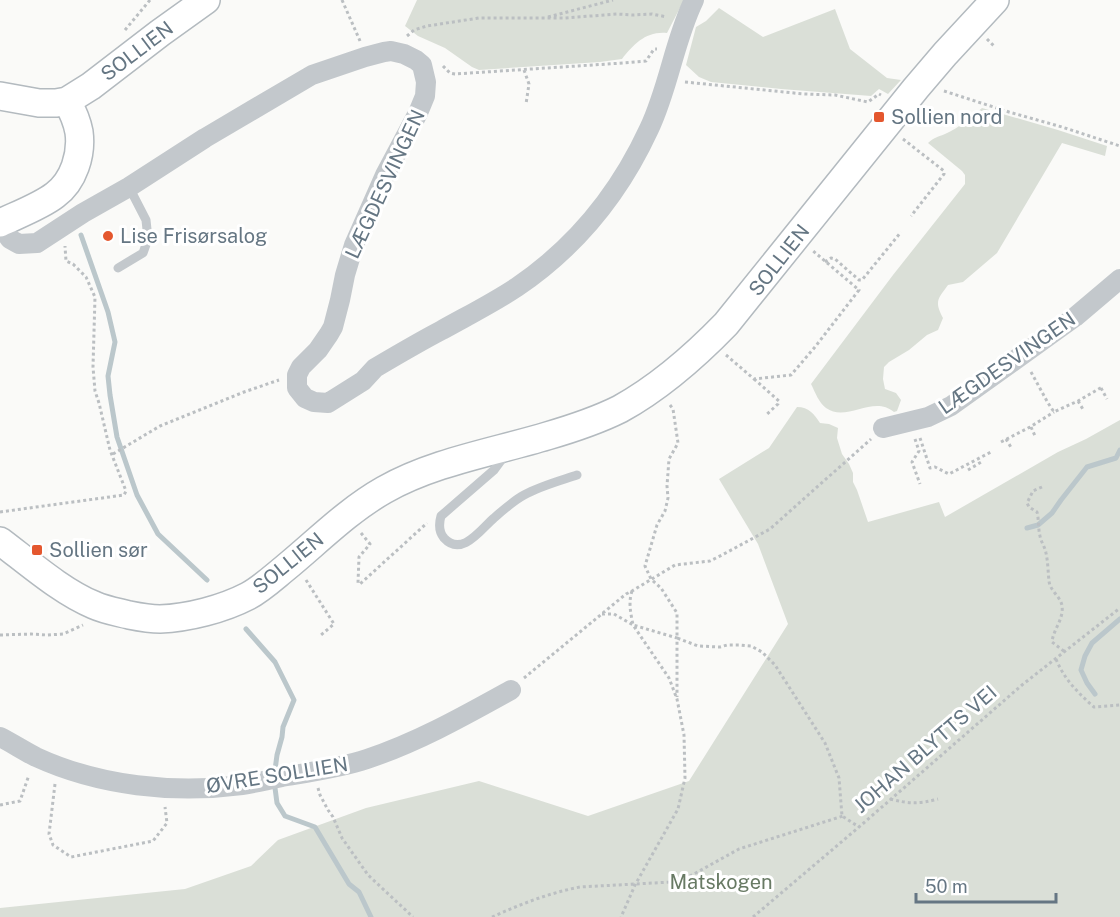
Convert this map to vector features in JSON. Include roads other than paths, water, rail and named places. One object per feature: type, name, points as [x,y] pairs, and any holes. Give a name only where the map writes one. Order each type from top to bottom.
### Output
[{"type":"street","name":"SOLLIEN","points":[[67,101],[91,86],[206,0]]},
{"type":"street","name":"LÆGDESVINGEN","points":[[129,187],[205,138],[312,75],[365,57],[391,51],[409,56],[422,65],[426,82],[425,96],[385,175],[354,245],[337,314],[329,334],[297,375],[297,388],[305,398],[314,402],[328,403],[363,381],[375,368],[519,285],[579,235],[598,214],[645,139],[659,107],[684,21],[694,0]]},
{"type":"street","name":"SOLLIEN","points":[[0,541],[63,588],[94,605],[126,614],[158,619],[205,612],[248,596],[268,582],[347,515],[381,492],[413,475],[484,452],[549,435],[618,410],[657,386],[710,341],[744,303],[909,96],[995,0]]},
{"type":"street","points":[[0,96],[39,103],[67,101],[79,130],[78,153],[72,174],[57,194],[0,222],[10,239],[19,243],[37,243],[82,213],[129,187]]},
{"type":"street","name":"LÆGDESVINGEN","points":[[883,428],[928,417],[951,406],[1074,317],[1120,279]]},
{"type":"street","name":"ØVRE SOLLIEN","points":[[0,736],[35,756],[78,772],[117,782],[176,788],[241,785],[368,759],[446,726],[511,690]]},
{"type":"lane","points":[[118,268],[143,253],[148,239],[146,220],[129,187]]},
{"type":"lane","points":[[508,447],[505,456],[494,470],[441,516],[439,522],[442,536],[448,541],[462,544],[476,537],[492,520],[524,495],[577,475]]},
{"type":"waterway","points":[[81,235],[108,312],[115,342],[108,376],[110,395],[117,437],[137,495],[158,534],[207,580]]},
{"type":"waterway","points":[[1027,528],[1038,525],[1052,513],[1087,467],[1116,458],[1120,450]]},
{"type":"waterway","points":[[1095,694],[1081,670],[1085,656],[1092,643],[1120,619]]},
{"type":"waterway","points":[[246,629],[275,662],[294,700],[283,727],[275,770]]},
{"type":"waterway","points":[[275,788],[277,803],[285,816],[315,827],[349,884],[359,892],[371,917]]},
{"type":"place","name":"Sollien nord","points":[[879,117]]},
{"type":"place","name":"Lise Frisørsalog","points":[[108,236]]},
{"type":"place","name":"Sollien sør","points":[[37,550]]},
{"type":"park label","name":"Matskogen","points":[[721,882]]}]
